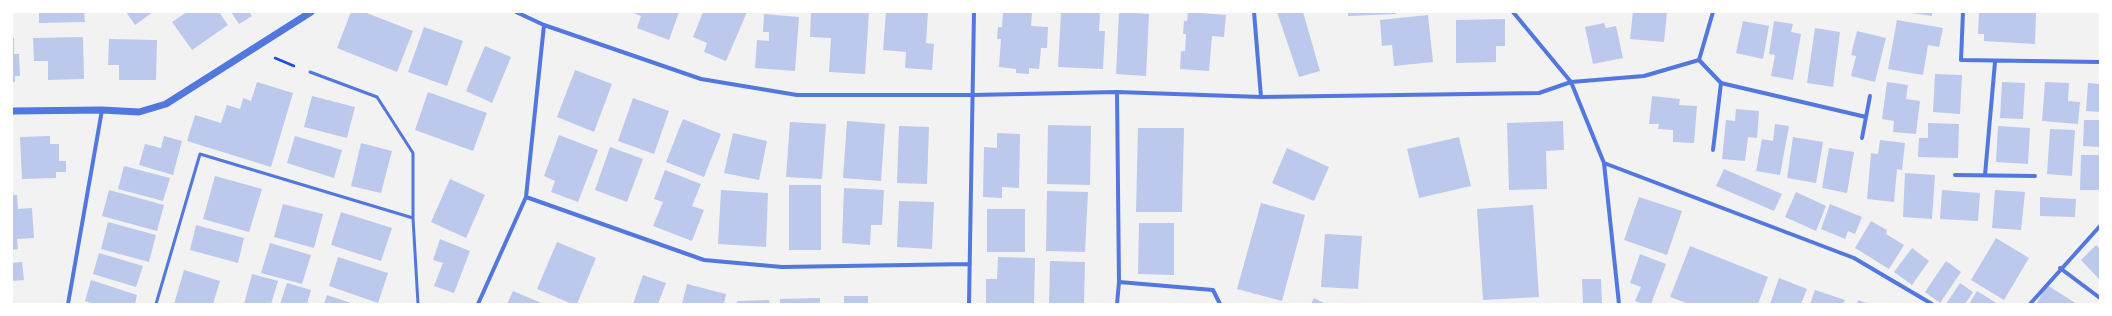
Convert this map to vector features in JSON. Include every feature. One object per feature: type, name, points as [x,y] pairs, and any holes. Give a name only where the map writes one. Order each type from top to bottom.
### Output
[{"type":"street","points":[[12,111],[102,110],[140,112],[166,104],[311,12]]},
{"type":"street","points":[[516,12],[544,25],[701,79],[797,95],[972,95],[1117,92],[1261,97],[1539,92],[1571,82],[1644,76],[1699,60]]},
{"type":"street","points":[[969,304],[974,12]]},
{"type":"street","points":[[1254,12],[1261,97]]},
{"type":"street","points":[[1513,12],[1571,82],[1604,163],[1619,304]]},
{"type":"street","points":[[1699,60],[1713,12]]},
{"type":"street","points":[[1964,12],[1961,60],[1996,62],[2100,62]]},
{"type":"street","points":[[478,304],[526,197],[544,25]]},
{"type":"street","points":[[1699,60],[1721,83],[1866,117]]},
{"type":"street","points":[[1986,176],[1996,62]]},
{"type":"street","points":[[1713,150],[1721,83]]},
{"type":"street","points":[[1117,92],[1119,282],[1117,304]]},
{"type":"street","points":[[1862,138],[1870,96]]},
{"type":"street","points":[[68,304],[102,110]]},
{"type":"street","points":[[1604,163],[1854,258],[1932,304]]},
{"type":"street","points":[[1955,175],[2035,176]]},
{"type":"street","points":[[526,197],[704,260],[782,267],[970,264]]},
{"type":"street","points":[[2030,304],[2060,268],[2100,226]]},
{"type":"street","points":[[2060,268],[2100,298]]},
{"type":"street","points":[[1119,282],[1213,290],[1220,304]]},
{"type":"lane","points":[[310,72],[377,97],[413,152],[413,218],[418,304]]},
{"type":"lane","points":[[156,304],[200,154],[413,218]]},
{"type":"path","points":[[252,50],[310,72]]},
{"type":"building","points":[[39,12],[84,12],[85,22],[39,23]]},
{"type":"building","points":[[126,12],[153,12],[135,25]]},
{"type":"building","points":[[187,12],[219,12],[228,25],[192,50],[172,22]]},
{"type":"building","points":[[231,12],[249,12],[252,16],[239,24]]},
{"type":"building","points":[[351,12],[364,12],[413,31],[397,72],[337,48]]},
{"type":"building","points":[[630,12],[679,12],[669,40],[637,28],[641,16]]},
{"type":"building","points":[[703,12],[747,12],[726,61],[704,52],[707,43],[693,37]]},
{"type":"building","points":[[811,12],[869,12],[865,74],[829,72],[831,38],[810,37]]},
{"type":"building","points":[[886,12],[928,12],[926,43],[934,44],[932,70],[905,68],[906,52],[883,50]]},
{"type":"building","points":[[1003,12],[1032,13],[1031,26],[1048,27],[1047,48],[1041,48],[1039,69],[1029,68],[1029,74],[1016,73],[1016,69],[999,67],[1001,39],[997,39],[998,27],[1002,27]]},
{"type":"building","points":[[1061,12],[1100,12],[1099,31],[1105,31],[1103,69],[1058,67]]},
{"type":"building","points":[[1119,12],[1149,14],[1146,76],[1116,74]]},
{"type":"building","points":[[1188,12],[1226,15],[1224,37],[1212,36],[1209,71],[1180,69],[1181,51],[1185,51],[1186,34],[1183,34],[1184,21],[1187,21]]},
{"type":"building","points":[[1277,12],[1303,12],[1320,71],[1299,77]]},
{"type":"building","points":[[1348,12],[1396,12],[1396,14],[1348,16]]},
{"type":"building","points":[[1633,12],[1667,12],[1664,42],[1630,39]]},
{"type":"building","points":[[1904,12],[1932,12],[1932,16]]},
{"type":"building","points":[[1979,12],[2036,12],[2035,44],[1984,41],[1984,34],[1978,34]]},
{"type":"building","points":[[764,14],[799,17],[795,71],[755,68],[757,40],[769,41],[769,32],[763,32]]},
{"type":"building","points":[[1428,15],[1433,62],[1394,66],[1392,45],[1382,46],[1380,20]]},
{"type":"building","points":[[1505,19],[1505,46],[1496,46],[1496,62],[1456,63],[1456,20]]},
{"type":"building","points":[[1897,20],[1943,28],[1939,47],[1928,45],[1923,75],[1888,69]]},
{"type":"building","points":[[1743,21],[1769,26],[1763,59],[1736,53]]},
{"type":"building","points":[[1774,21],[1793,24],[1791,32],[1801,34],[1793,80],[1771,76],[1775,55],[1769,54]]},
{"type":"building","points":[[1604,23],[1606,28],[1616,26],[1623,58],[1593,64],[1585,27]]},
{"type":"building","points":[[424,27],[463,41],[447,86],[408,72]]},
{"type":"building","points":[[1815,28],[1840,32],[1833,87],[1807,83]]},
{"type":"building","points":[[1857,31],[1886,38],[1875,82],[1851,76],[1856,56],[1851,55]]},
{"type":"building","points":[[83,37],[84,79],[48,80],[48,61],[34,61],[33,38]]},
{"type":"building","points":[[12,38],[14,38],[14,54],[19,54],[20,76],[15,76],[15,82],[12,82]]},
{"type":"building","points":[[109,39],[157,40],[156,80],[119,80],[119,65],[108,65]]},
{"type":"building","points":[[485,46],[511,57],[492,103],[466,91]]},
{"type":"building","points":[[575,70],[612,84],[594,132],[557,117]]},
{"type":"building","points":[[1935,74],[1962,75],[1960,114],[1933,112]]},
{"type":"building","points":[[257,82],[293,93],[271,167],[187,141],[195,115],[221,123],[227,105],[240,109],[243,98],[251,101]]},
{"type":"building","points":[[1887,82],[1908,85],[1906,99],[1920,101],[1916,134],[1893,132],[1894,121],[1882,119]]},
{"type":"building","points":[[2002,82],[2025,83],[2023,119],[2000,118]]},
{"type":"building","points":[[2045,82],[2069,83],[2068,101],[2080,102],[2078,124],[2042,121]]},
{"type":"building","points":[[2088,83],[2100,84],[2100,112],[2086,111]]},
{"type":"building","points":[[428,92],[487,113],[473,151],[415,130]]},
{"type":"building","points":[[312,96],[355,107],[347,138],[304,127]]},
{"type":"building","points":[[1652,96],[1680,99],[1679,105],[1697,106],[1694,143],[1673,142],[1673,130],[1658,129],[1659,124],[1649,124]]},
{"type":"building","points":[[633,98],[669,111],[654,154],[618,141]]},
{"type":"building","points":[[1736,109],[1759,111],[1757,138],[1748,137],[1745,161],[1722,159],[1726,120],[1735,121]]},
{"type":"building","points":[[683,119],[721,134],[704,177],[666,162]]},
{"type":"building","points":[[2084,120],[2100,120],[2100,147],[2083,146]]},
{"type":"building","points":[[847,121],[885,124],[881,181],[843,178]]},
{"type":"building","points":[[1563,121],[1564,150],[1546,151],[1547,189],[1509,190],[1507,123]]},
{"type":"building","points":[[790,122],[826,124],[822,179],[786,177]]},
{"type":"building","points":[[1928,123],[1959,124],[1958,158],[1918,157],[1919,138],[1928,138]]},
{"type":"building","points":[[1775,124],[1789,126],[1780,175],[1756,171],[1762,139],[1773,141]]},
{"type":"building","points":[[1048,125],[1091,126],[1090,185],[1047,184]]},
{"type":"building","points":[[899,126],[929,127],[927,184],[897,183]]},
{"type":"building","points":[[1998,126],[2030,128],[2028,164],[1996,162]]},
{"type":"building","points":[[1138,128],[1184,128],[1182,212],[1136,212]]},
{"type":"building","points":[[2050,129],[2075,130],[2072,176],[2047,174]]},
{"type":"building","points":[[733,133],[767,141],[759,180],[724,173]]},
{"type":"building","points":[[997,133],[1020,134],[1019,188],[1002,187],[1002,198],[983,197],[984,147],[997,148]]},
{"type":"building","points":[[559,135],[598,150],[578,202],[551,192],[555,181],[544,176]]},
{"type":"building","points":[[50,136],[50,144],[59,144],[59,161],[66,161],[66,172],[56,172],[56,178],[22,179],[20,137]]},
{"type":"building","points":[[164,136],[182,141],[173,175],[139,165],[145,144],[161,148]]},
{"type":"building","points":[[295,136],[342,150],[334,178],[287,163]]},
{"type":"building","points":[[1459,137],[1471,186],[1419,198],[1407,149]]},
{"type":"building","points":[[1793,137],[1823,142],[1816,183],[1787,178]]},
{"type":"building","points":[[1880,140],[1905,143],[1902,170],[1897,169],[1894,202],[1867,199],[1871,153],[1878,154]]},
{"type":"building","points":[[361,143],[392,151],[381,193],[351,186]]},
{"type":"building","points":[[610,147],[643,159],[627,202],[595,190]]},
{"type":"building","points":[[1287,148],[1329,167],[1314,201],[1272,183]]},
{"type":"building","points":[[1829,148],[1854,152],[1847,193],[1822,188]]},
{"type":"building","points":[[2081,155],[2100,155],[2100,190],[2080,190]]},
{"type":"building","points":[[124,166],[170,178],[163,201],[118,189]]},
{"type":"building","points":[[1724,169],[1782,194],[1774,211],[1716,186]]},
{"type":"building","points":[[665,170],[701,184],[692,206],[704,210],[692,241],[653,226],[663,202],[654,199]]},
{"type":"building","points":[[1905,173],[1935,175],[1932,219],[1903,217]]},
{"type":"building","points":[[215,176],[262,189],[249,232],[203,219]]},
{"type":"building","points":[[450,179],[485,195],[466,238],[431,222]]},
{"type":"building","points":[[789,185],[821,185],[821,250],[789,250]]},
{"type":"building","points":[[844,188],[884,190],[882,225],[871,225],[870,245],[842,243]]},
{"type":"building","points":[[109,190],[164,205],[157,231],[102,216]]},
{"type":"building","points":[[721,190],[768,193],[766,247],[718,244]]},
{"type":"building","points":[[1942,190],[1980,193],[1978,221],[1940,219]]},
{"type":"building","points":[[1995,190],[2025,192],[2021,230],[1992,228]]},
{"type":"building","points":[[1047,191],[1088,192],[1085,252],[1046,251]]},
{"type":"building","points":[[1796,192],[1826,206],[1816,231],[1785,217]]},
{"type":"building","points":[[12,195],[17,195],[18,209],[32,208],[34,238],[17,239],[18,249],[12,250]]},
{"type":"building","points":[[1639,197],[1682,211],[1667,255],[1624,240]]},
{"type":"building","points":[[2040,197],[2076,199],[2075,217],[2040,216]]},
{"type":"building","points":[[899,201],[934,202],[932,249],[897,247]]},
{"type":"building","points":[[1261,203],[1305,215],[1282,301],[1237,289]]},
{"type":"building","points":[[283,204],[323,214],[314,248],[274,237]]},
{"type":"building","points":[[1830,204],[1862,217],[1855,234],[1848,231],[1845,239],[1821,229]]},
{"type":"building","points":[[1533,205],[1539,297],[1483,300],[1477,209]]},
{"type":"building","points":[[987,209],[1025,209],[1025,252],[987,252]]},
{"type":"building","points":[[341,212],[392,228],[381,261],[331,245]]},
{"type":"building","points":[[1871,221],[1887,230],[1886,234],[1904,245],[1889,269],[1855,248]]},
{"type":"building","points":[[108,222],[156,235],[149,262],[101,249]]},
{"type":"building","points":[[1139,223],[1174,223],[1174,275],[1138,274]]},
{"type":"building","points":[[196,225],[244,238],[238,263],[190,250]]},
{"type":"building","points":[[1325,234],[1362,236],[1358,289],[1321,287]]},
{"type":"building","points":[[1996,238],[2029,258],[2004,300],[1971,280]]},
{"type":"building","points":[[440,239],[470,251],[454,293],[434,286],[443,263],[433,260]]},
{"type":"building","points":[[557,242],[596,258],[577,304],[572,304],[537,289]]},
{"type":"building","points":[[270,243],[311,255],[302,284],[261,273]]},
{"type":"building","points":[[2096,245],[2100,249],[2099,279],[2081,260]]},
{"type":"building","points":[[1690,246],[1768,277],[1758,304],[1689,304],[1670,297]]},
{"type":"building","points":[[1912,248],[1929,261],[1912,285],[1894,272]]},
{"type":"building","points":[[99,253],[143,266],[136,287],[93,274]]},
{"type":"building","points":[[1640,254],[1666,264],[1651,304],[1643,304],[1635,301],[1641,287],[1630,283]]},
{"type":"building","points":[[338,257],[388,273],[378,303],[329,286]]},
{"type":"building","points":[[998,257],[1035,258],[1034,304],[986,304],[986,279],[997,279]]},
{"type":"building","points":[[1050,261],[1085,262],[1084,304],[1049,304]]},
{"type":"building","points":[[1946,261],[1961,272],[1940,303],[1925,292]]},
{"type":"building","points":[[22,262],[24,280],[12,281],[12,263]]},
{"type":"building","points":[[184,270],[220,281],[213,304],[174,304]]},
{"type":"building","points":[[252,274],[278,281],[271,304],[244,304]]},
{"type":"building","points":[[643,275],[666,283],[658,304],[633,304]]},
{"type":"building","points":[[1779,278],[1807,289],[1801,304],[1770,304]]},
{"type":"building","points":[[1582,279],[1601,279],[1602,304],[1583,304]]},
{"type":"building","points":[[91,280],[137,295],[135,304],[94,304],[85,301]]},
{"type":"building","points":[[287,283],[311,290],[307,304],[280,304]]},
{"type":"building","points":[[1960,283],[1973,292],[1965,304],[1946,304]]},
{"type":"building","points":[[687,284],[726,294],[724,304],[682,304]]},
{"type":"building","points":[[2047,285],[2077,304],[2036,304]]},
{"type":"building","points":[[1815,290],[1845,300],[1843,304],[1810,304]]},
{"type":"building","points":[[513,291],[544,304],[507,304]]},
{"type":"building","points":[[1977,291],[1998,304],[1969,304]]},
{"type":"building","points":[[327,295],[354,304],[324,304]]},
{"type":"building","points":[[844,296],[868,296],[868,304],[844,304]]},
{"type":"building","points":[[820,298],[820,304],[780,304],[780,299]]},
{"type":"building","points":[[1314,298],[1326,304],[1311,304]]},
{"type":"building","points":[[769,300],[770,304],[737,304],[737,301]]},
{"type":"building","points":[[1858,300],[1870,304],[1857,304]]}]
